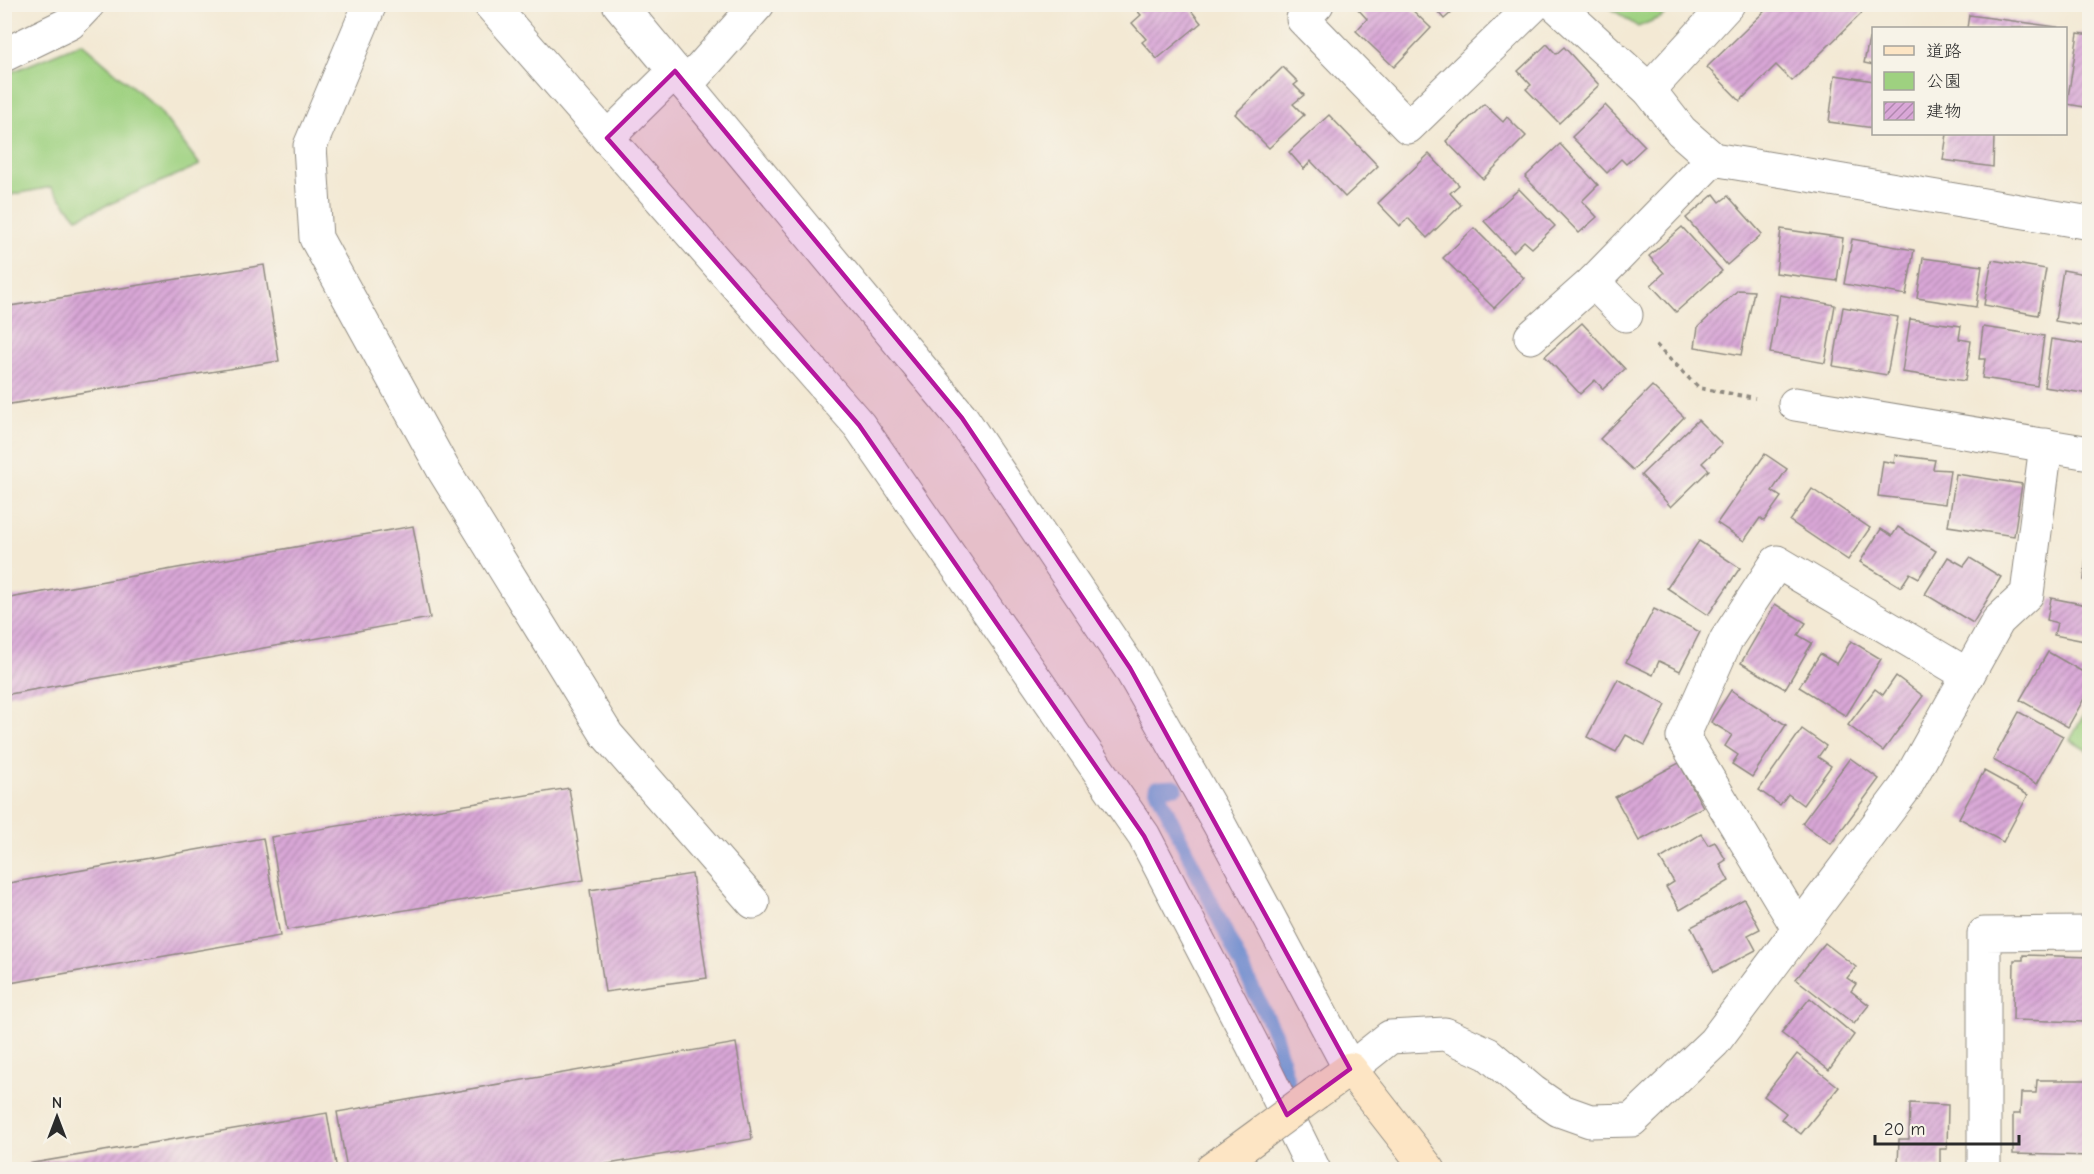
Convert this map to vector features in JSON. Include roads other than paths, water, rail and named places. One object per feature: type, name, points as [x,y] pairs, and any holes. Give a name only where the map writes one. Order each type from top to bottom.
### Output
[{"type":"street","points":[[4,55],[70,23],[88,4]]},
{"type":"street","points":[[370,4],[309,146],[316,237],[443,469],[607,735],[753,902]]},
{"type":"street","points":[[490,4],[859,425],[1144,836],[1252,1044],[1314,1170]]},
{"type":"street","points":[[619,4],[962,418],[1130,668],[1218,822],[1350,1069],[1429,1170]]},
{"type":"street","points":[[607,138],[680,78],[758,4]]},
{"type":"street","points":[[1317,4],[1303,19],[1408,127],[1535,4]]},
{"type":"street","points":[[1555,4],[1649,90],[1681,131],[1713,159],[2090,223]]},
{"type":"street","points":[[1649,90],[1728,4]]},
{"type":"street","points":[[1531,337],[1593,282],[1713,159]]},
{"type":"street","points":[[1593,282],[1626,315]]},
{"type":"street","points":[[1795,404],[2090,453]]},
{"type":"street","points":[[1211,1170],[1350,1069],[1390,1037],[1445,1034],[1488,1054],[1533,1092],[1559,1110],[1590,1121],[1632,1120],[1714,1042],[1905,788],[1998,621],[2027,594],[2046,445]]},
{"type":"street","points":[[1798,928],[1683,737],[1726,640],[1771,571],[1778,562],[1968,675]]},
{"type":"street","points":[[1984,1170],[1984,934],[2090,933]]},
{"type":"waterway","points":[[1176,787],[1156,788],[1275,1035],[1291,1094]]}]
